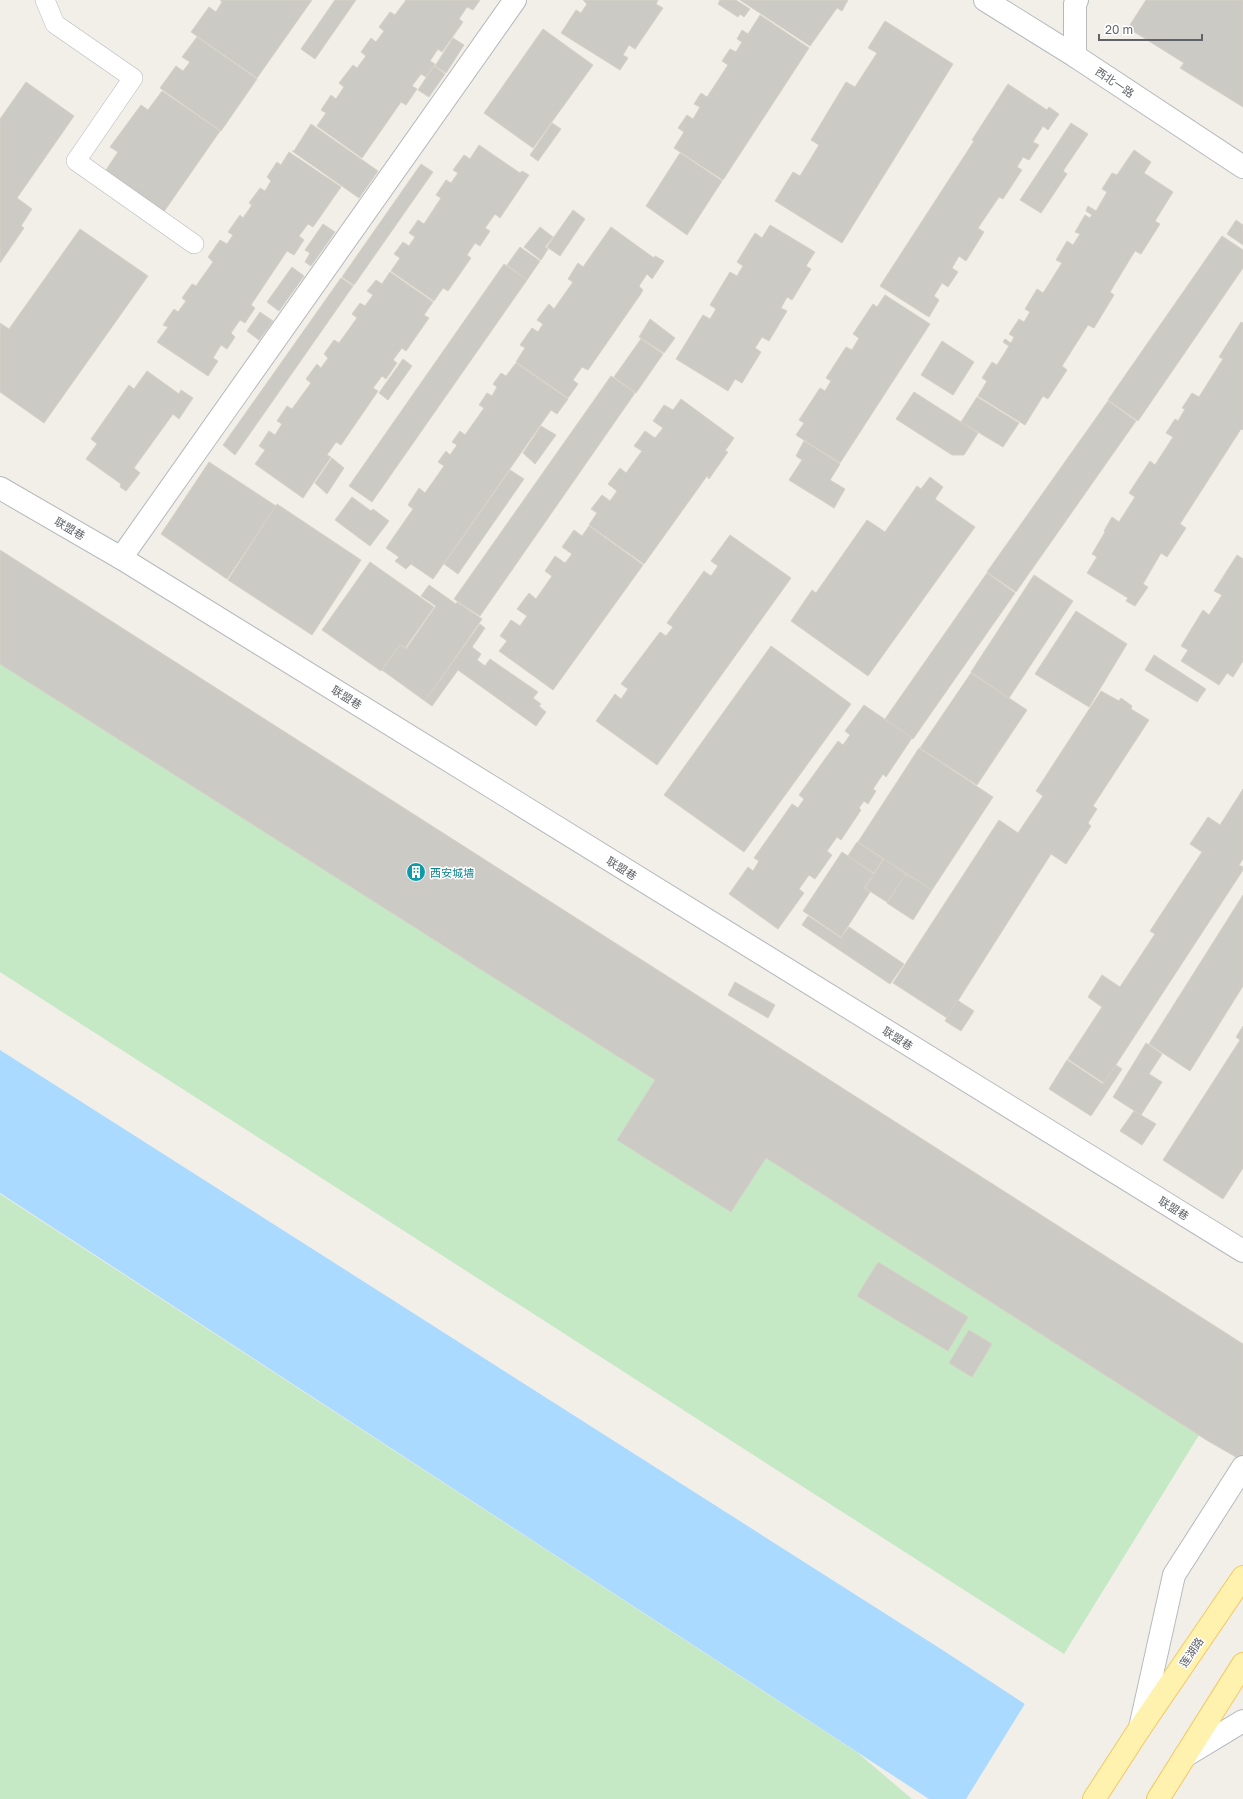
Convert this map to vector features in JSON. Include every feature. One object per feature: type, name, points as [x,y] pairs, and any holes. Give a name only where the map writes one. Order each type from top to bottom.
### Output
[{"type":"main road","name":"莲湖路","points":[[1094,1799],[1140,1728],[1243,1577]]},
{"type":"main road","points":[[1158,1799],[1243,1664]]},
{"type":"street","points":[[121,558],[515,0]]},
{"type":"street","name":"西北一路","points":[[985,0],[1075,56],[1243,167]]},
{"type":"street","points":[[1075,56],[1075,4],[1077,0]]},
{"type":"street","name":"联盟巷","points":[[0,488],[121,558],[1243,1251]]},
{"type":"street","points":[[1140,1728],[1174,1575],[1243,1467]]},
{"type":"street","points":[[1185,1756],[1243,1721]]},
{"type":"lane","points":[[45,0],[55,24],[132,78],[76,161],[194,244]]},
{"type":"green space","points":[[0,664],[655,1080],[618,1140],[731,1212],[766,1158],[1199,1435],[1064,1654],[0,972]]},
{"type":"green space","points":[[0,1194],[858,1753],[912,1799],[0,1799]]},
{"type":"water","points":[[0,1050],[944,1651],[1170,1799],[929,1799],[0,1193]]},
{"type":"pier","points":[[1026,1702],[1171,1797],[1172,1799],[966,1799]]},
{"type":"building","points":[[220,0],[312,0],[257,78],[191,32],[209,7],[216,12],[222,2]]},
{"type":"building","points":[[335,0],[356,0],[315,59],[301,49]]},
{"type":"building","points":[[406,0],[480,0],[473,10],[467,7],[459,19],[463,22],[442,52],[438,49],[430,61],[435,64],[426,77],[421,74],[412,86],[417,89],[406,105],[401,102],[362,158],[317,126],[326,113],[321,110],[331,95],[336,99],[344,87],[339,83],[353,65],[357,68],[366,56],[361,52],[371,38],[376,42],[384,31],[379,27],[390,12],[395,15]]},
{"type":"building","points":[[583,0],[658,0],[656,4],[663,8],[635,49],[629,45],[623,55],[628,58],[620,70],[561,33],[576,10],[581,13],[587,4]]},
{"type":"building","points":[[720,0],[736,0],[750,9],[744,17],[740,14],[738,17],[718,4]]},
{"type":"building","points":[[740,0],[848,0],[842,11],[837,8],[810,46]]},
{"type":"building","points":[[1146,0],[1243,0],[1243,107],[1180,68],[1184,63],[1128,28]]},
{"type":"building","points":[[760,15],[809,48],[723,180],[674,148],[684,132],[678,128],[687,115],[693,119],[700,107],[694,104],[701,93],[707,97],[728,65],[722,61],[730,49],[736,52],[742,42],[737,39],[742,30],[748,34]]},
{"type":"building","points":[[885,21],[953,64],[842,243],[775,201],[793,172],[800,176],[819,145],[811,140],[846,82],[855,87],[877,53],[868,48]]},
{"type":"building","points":[[543,29],[593,65],[533,148],[484,113]]},
{"type":"building","points":[[197,37],[257,79],[221,131],[160,88],[176,66],[183,71],[190,62],[182,57]]},
{"type":"building","points":[[453,38],[464,45],[446,73],[435,66]]},
{"type":"building","points":[[434,66],[445,74],[429,97],[418,90]]},
{"type":"building","points":[[26,82],[74,116],[17,198],[32,209],[21,226],[24,228],[0,263],[0,119]]},
{"type":"building","points":[[1008,84],[1047,110],[1049,107],[1059,114],[1048,130],[1043,126],[1033,142],[1039,145],[1029,160],[1023,157],[1017,167],[1022,170],[1003,199],[999,197],[978,228],[984,232],[966,261],[959,256],[952,268],[958,272],[948,287],[942,283],[934,296],[939,300],[929,317],[880,286],[974,141],[972,140]]},
{"type":"building","points":[[162,91],[220,131],[163,213],[104,173],[118,152],[110,147],[141,105],[148,110]]},
{"type":"building","points":[[552,123],[561,129],[538,161],[530,155]]},
{"type":"building","points":[[1071,123],[1088,134],[1063,171],[1067,174],[1041,213],[1020,200]]},
{"type":"building","points":[[311,124],[378,171],[359,198],[292,151],[294,151]]},
{"type":"building","points":[[479,145],[520,173],[522,171],[529,175],[500,218],[495,214],[485,228],[490,231],[480,246],[475,243],[467,255],[471,258],[448,291],[443,288],[434,301],[391,271],[400,258],[394,254],[403,242],[409,246],[415,237],[409,233],[418,220],[424,224],[441,198],[436,195],[446,180],[451,183],[458,173],[453,170],[464,155],[470,159]]},
{"type":"building","points":[[1134,150],[1151,162],[1144,173],[1173,192],[1155,221],[1160,224],[1141,254],[1135,251],[1110,292],[1114,295],[1094,328],[1088,325],[1062,366],[1067,370],[1048,399],[1043,396],[1025,425],[978,396],[987,381],[982,378],[992,362],[997,365],[1009,346],[1003,342],[1005,339],[1011,343],[1014,337],[1009,334],[1019,319],[1024,322],[1030,312],[1025,309],[1037,289],[1043,293],[1062,263],[1056,260],[1067,241],[1073,245],[1080,234],[1075,232],[1085,215],[1090,218],[1092,215],[1086,211],[1088,206],[1096,211],[1107,192],[1102,189],[1112,173],[1117,175]]},
{"type":"building","points":[[289,152],[341,187],[313,227],[308,224],[299,236],[304,240],[294,255],[287,251],[251,305],[255,308],[245,323],[240,320],[231,333],[235,337],[227,349],[221,345],[213,358],[218,361],[208,376],[157,342],[168,327],[163,325],[174,309],[178,312],[186,301],[182,298],[192,284],[196,286],[213,262],[208,257],[220,240],[227,244],[233,235],[228,232],[240,215],[243,218],[252,205],[249,203],[260,188],[265,191],[271,181],[267,177],[277,162],[281,165]]},
{"type":"building","points":[[680,153],[722,181],[687,235],[646,206]]},
{"type":"building","points":[[421,164],[433,172],[354,285],[342,277]]},
{"type":"building","points":[[573,210],[585,219],[560,256],[547,247]]},
{"type":"building","points":[[1236,220],[1243,225],[1243,245],[1227,234]]},
{"type":"building","points":[[323,224],[335,232],[311,266],[305,262],[310,253],[305,250]]},
{"type":"building","points":[[770,225],[815,252],[806,266],[811,269],[792,300],[787,297],[781,308],[787,311],[769,341],[762,337],[755,348],[761,352],[742,383],[735,379],[728,391],[676,359],[703,315],[710,319],[716,309],[710,305],[730,272],[737,276],[743,266],[737,262],[755,233],[762,238]]},
{"type":"building","points":[[540,227],[553,237],[545,247],[548,249],[541,260],[524,247]]},
{"type":"building","points":[[611,227],[654,258],[655,256],[664,261],[652,279],[647,274],[639,286],[643,290],[640,295],[588,370],[582,367],[573,380],[578,384],[568,398],[516,362],[525,348],[520,345],[532,328],[538,332],[543,324],[537,320],[549,304],[554,309],[573,282],[568,279],[578,263],[583,267]]},
{"type":"building","points":[[80,229],[148,276],[44,423],[0,392],[0,323],[9,329]]},
{"type":"building","points":[[1222,236],[1243,250],[1243,268],[1138,421],[1108,400]]},
{"type":"building","points":[[520,247],[540,261],[527,280],[507,265]]},
{"type":"building","points":[[504,264],[527,280],[372,502],[349,486]]},
{"type":"building","points":[[292,267],[304,276],[279,311],[267,302]]},
{"type":"building","points":[[390,272],[433,302],[424,315],[429,318],[406,351],[402,348],[393,360],[397,363],[386,379],[382,376],[373,388],[378,391],[341,445],[336,442],[327,455],[331,457],[303,498],[255,464],[265,450],[259,446],[269,431],[275,435],[282,424],[277,421],[287,406],[292,409],[311,383],[306,379],[317,364],[321,368],[328,358],[324,354],[334,340],[339,343],[357,318],[352,314],[360,303],[365,306],[373,295],[367,291],[376,280],[382,284]]},
{"type":"building","points":[[341,278],[353,286],[235,455],[223,445]]},
{"type":"building","points":[[885,295],[930,324],[840,463],[796,435],[804,423],[799,420],[820,388],[825,391],[831,381],[826,378],[846,347],[852,350],[859,338],[853,334],[873,304],[877,307]]},
{"type":"building","points":[[260,312],[273,321],[259,340],[247,331]]},
{"type":"building","points":[[650,319],[675,338],[664,353],[639,337]]},
{"type":"building","points":[[1241,322],[1243,323],[1243,430],[1241,429],[1180,524],[1186,528],[1167,557],[1161,553],[1143,584],[1148,587],[1135,606],[1126,601],[1128,598],[1087,573],[1097,557],[1092,554],[1112,517],[1119,522],[1135,497],[1129,493],[1150,461],[1155,465],[1173,437],[1166,433],[1175,419],[1178,421],[1185,409],[1182,408],[1192,393],[1199,397],[1223,359],[1219,357]]},
{"type":"building","points":[[641,339],[663,354],[636,393],[614,377]]},
{"type":"building","points":[[942,341],[974,362],[953,395],[921,375]]},
{"type":"building","points":[[403,359],[412,366],[388,400],[379,393]]},
{"type":"building","points":[[516,363],[568,399],[557,414],[551,410],[433,579],[411,564],[406,569],[395,561],[399,557],[386,548],[413,509],[408,505],[419,488],[425,493],[444,466],[438,462],[446,451],[450,455],[457,445],[452,442],[460,431],[465,435],[484,408],[479,405],[487,393],[492,396],[497,387],[493,384],[501,373],[506,376]]},
{"type":"building","points":[[147,371],[179,394],[181,390],[193,398],[179,419],[173,414],[134,468],[140,473],[126,491],[120,487],[121,484],[86,459],[97,444],[91,439],[129,385],[134,389]]},
{"type":"building","points":[[611,376],[635,393],[480,616],[454,599]]},
{"type":"building","points":[[914,392],[978,433],[964,455],[952,455],[896,419]]},
{"type":"building","points":[[977,397],[1019,423],[1003,447],[961,422]]},
{"type":"building","points":[[681,399],[734,438],[725,451],[728,452],[709,479],[707,476],[644,564],[589,525],[597,513],[591,509],[602,495],[610,501],[617,491],[608,484],[620,468],[626,473],[642,451],[634,446],[645,431],[655,438],[663,428],[653,421],[664,405],[673,410]]},
{"type":"building","points":[[1108,401],[1136,421],[1016,592],[987,572]]},
{"type":"building","points":[[541,426],[556,435],[535,464],[523,453]]},
{"type":"building","points":[[804,441],[840,464],[830,480],[845,489],[834,508],[789,480],[802,460],[796,456]]},
{"type":"building","points":[[332,458],[344,468],[327,494],[315,483]]},
{"type":"building","points":[[209,462],[276,506],[227,579],[161,534]]},
{"type":"building","points":[[510,470],[524,479],[458,574],[444,564]]},
{"type":"building","points":[[930,477],[943,487],[935,499],[975,527],[868,676],[791,621],[812,590],[816,593],[867,520],[885,532],[917,486],[921,489]]},
{"type":"building","points":[[352,497],[371,511],[373,509],[389,521],[370,546],[335,520]]},
{"type":"building","points":[[277,504],[361,560],[312,635],[228,580]]},
{"type":"building","points":[[589,526],[643,565],[553,690],[499,651],[507,641],[500,636],[511,620],[520,626],[527,616],[517,609],[529,593],[536,599],[552,576],[545,571],[555,556],[565,563],[572,554],[562,547],[574,530],[582,536]]},
{"type":"building","points":[[730,535],[791,578],[657,765],[596,721],[615,694],[621,699],[628,689],[621,684],[660,632],[666,636],[673,627],[667,623],[704,571],[711,576],[718,566],[711,561]]},
{"type":"building","name":"西安城墙","points":[[0,550],[1243,1344],[1243,1461],[1208,1441],[766,1158],[731,1212],[617,1140],[655,1080],[0,664]]},
{"type":"building","points":[[1237,555],[1243,559],[1243,661],[1233,677],[1227,673],[1219,685],[1181,661],[1188,650],[1181,646],[1203,610],[1209,615],[1222,595],[1214,591]]},
{"type":"building","points":[[370,562],[434,607],[405,648],[400,644],[381,671],[322,630]]},
{"type":"building","points":[[987,573],[1015,593],[913,739],[885,719]]},
{"type":"building","points":[[1034,575],[1073,601],[1009,698],[971,672]]},
{"type":"building","points":[[429,585],[456,604],[457,602],[482,619],[425,701],[382,670],[400,645],[406,649],[436,606],[421,596]]},
{"type":"building","points":[[1076,611],[1127,644],[1089,707],[1035,674]]},
{"type":"building","points":[[480,624],[485,628],[472,647],[481,654],[477,660],[485,666],[490,659],[538,692],[533,698],[541,704],[539,706],[546,712],[536,726],[458,670],[432,706],[425,701]]},
{"type":"building","points":[[771,646],[851,704],[744,852],[664,795]]},
{"type":"building","points":[[1154,655],[1206,689],[1197,702],[1145,670]]},
{"type":"building","points":[[971,673],[1027,710],[977,785],[920,748]]},
{"type":"building","points":[[1101,691],[1119,701],[1121,698],[1132,706],[1131,709],[1149,720],[1093,806],[1097,809],[1088,823],[1091,826],[1066,864],[1051,854],[947,1018],[893,983],[999,820],[1018,833],[1043,796],[1036,791]]},
{"type":"building","points":[[864,705],[912,738],[886,777],[883,774],[873,789],[876,791],[868,804],[864,801],[859,808],[861,810],[841,840],[837,837],[827,851],[832,855],[815,879],[809,875],[799,889],[804,893],[778,929],[729,894],[748,867],[753,871],[759,861],[754,858],[792,804],[798,808],[804,799],[799,795],[838,741],[843,745],[850,735],[845,731]]},
{"type":"building","points":[[919,748],[993,797],[932,890],[858,842]]},
{"type":"building","points":[[1243,789],[1243,859],[1239,865],[1243,867],[1243,870],[1104,1083],[1068,1059],[1102,1007],[1088,997],[1102,975],[1120,987],[1155,934],[1150,931],[1202,852],[1190,844],[1208,817],[1220,825]]},
{"type":"building","points":[[857,842],[883,859],[874,873],[848,856]]},
{"type":"building","points":[[842,852],[874,874],[864,888],[870,892],[841,937],[803,911]]},
{"type":"building","points":[[884,859],[906,874],[887,902],[865,888]]},
{"type":"building","points":[[906,874],[932,890],[913,920],[887,903]]},
{"type":"building","points":[[1243,895],[1243,986],[1190,1071],[1149,1044]]},
{"type":"building","points":[[808,916],[841,938],[849,927],[904,964],[890,984],[802,925]]},
{"type":"building","points":[[735,982],[775,1005],[768,1018],[728,995]]},
{"type":"building","points":[[957,1000],[974,1011],[961,1031],[945,1021]]},
{"type":"building","points":[[1243,1026],[1243,1168],[1223,1199],[1163,1160],[1240,1040],[1236,1037]]},
{"type":"building","points":[[1146,1043],[1162,1054],[1149,1074],[1162,1082],[1141,1115],[1113,1097]]},
{"type":"building","points":[[1067,1060],[1103,1084],[1116,1065],[1122,1069],[1091,1116],[1049,1089]]},
{"type":"building","points":[[1134,1111],[1156,1124],[1142,1145],[1120,1131]]},
{"type":"building","points":[[878,1262],[968,1317],[948,1351],[857,1296]]},
{"type":"building","points":[[969,1330],[992,1344],[972,1377],[949,1363]]},
{"type":"place","name":"西安城墙","points":[[416,872]]}]
